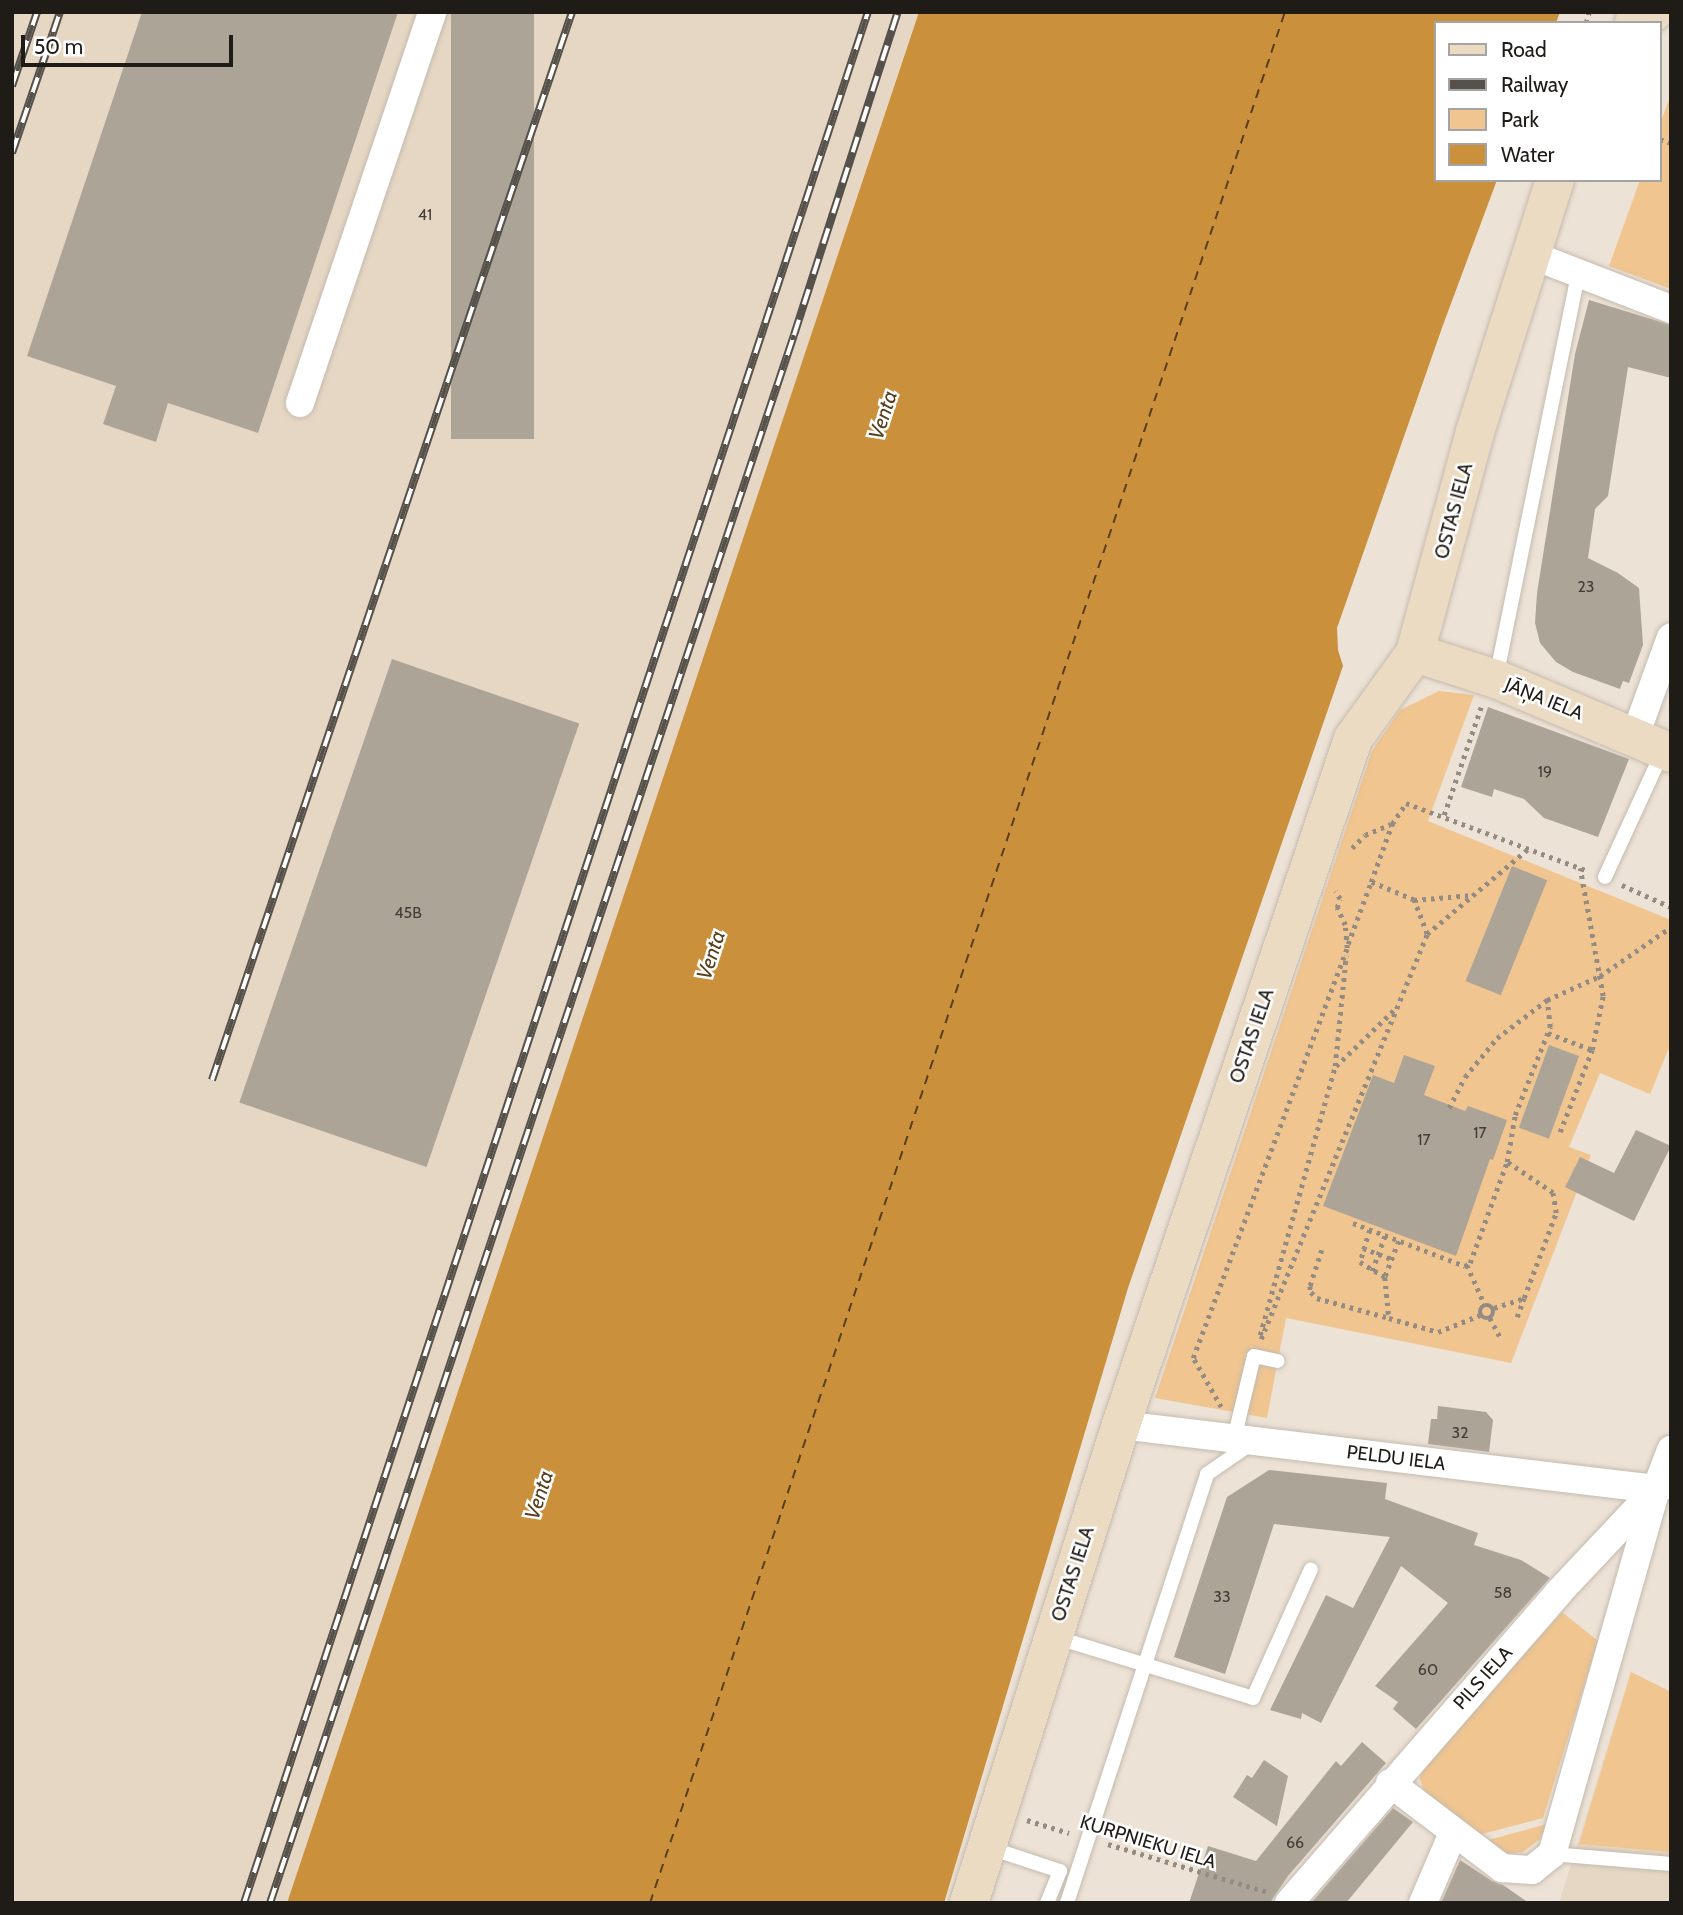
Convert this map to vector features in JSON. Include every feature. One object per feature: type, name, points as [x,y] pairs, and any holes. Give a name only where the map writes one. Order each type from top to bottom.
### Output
[{"type":"street","points":[[300,403],[432,12]]},
{"type":"street","points":[[1638,21],[1654,12]]},
{"type":"street","name":"OSTAS IELA","points":[[969,1903],[1121,1425],[1353,739],[1415,653],[1475,432],[1529,254],[1554,182]]},
{"type":"street","points":[[1529,254],[1671,309]]},
{"type":"street","points":[[1656,746],[1671,637]]},
{"type":"street","name":"JĀŅA IELA","points":[[1415,653],[1496,679],[1656,746]]},
{"type":"street","name":"PELDU IELA","points":[[1121,1425],[1666,1493]]},
{"type":"street","name":"PILS IELA","points":[[1290,1901],[1559,1592],[1666,1493],[1671,1450]]},
{"type":"street","points":[[1390,1783],[1502,1868],[1532,1870],[1552,1854],[1666,1493]]},
{"type":"street","points":[[1423,1903],[1453,1833]]},
{"type":"lane","points":[[1496,679],[1578,275]]},
{"type":"lane","points":[[1605,877],[1656,746]]},
{"type":"lane","points":[[1067,1903],[1207,1474],[1244,1440],[1254,1356],[1277,1361]]},
{"type":"lane","points":[[1054,1636],[1253,1698],[1311,1569]]},
{"type":"lane","points":[[993,1829],[1060,1871],[1047,1903]]},
{"type":"lane","points":[[1552,1854],[1671,1864]]},
{"type":"path","points":[[1444,815],[1471,737]]},
{"type":"path","points":[[1224,1412],[1193,1358],[1392,824],[1406,803],[1605,877],[1671,907]]},
{"type":"path","points":[[1376,829],[1392,824]]},
{"type":"path","points":[[1254,1356],[1427,934],[1528,849]]},
{"type":"path","points":[[1560,1132],[1591,1050],[1603,996],[1580,868]]},
{"type":"path","points":[[1371,882],[1414,900],[1472,895]]},
{"type":"path","points":[[1254,1356],[1335,1066],[1347,948],[1345,925],[1337,908],[1340,899],[1333,888]]},
{"type":"path","points":[[1414,900],[1427,934]]},
{"type":"path","points":[[1449,1108],[1481,1055],[1497,1038],[1547,1000],[1600,976],[1671,927]]},
{"type":"path","points":[[1467,1265],[1473,1259],[1507,1162],[1514,1115],[1548,1032],[1547,1000]]},
{"type":"path","points":[[1335,1066],[1398,1006]]},
{"type":"path","points":[[1548,1032],[1591,1050]]},
{"type":"path","points":[[1527,1084],[1534,1086]]},
{"type":"path","points":[[1507,1162],[1544,1185],[1553,1193],[1556,1204],[1554,1219],[1517,1317]]},
{"type":"path","points":[[1353,1223],[1467,1265],[1485,1304],[1494,1308],[1524,1297]]},
{"type":"path","points":[[1370,1230],[1360,1262],[1385,1277]]},
{"type":"path","points":[[1372,1271],[1385,1236]]},
{"type":"path","points":[[1389,1318],[1385,1277],[1399,1241]]},
{"type":"path","points":[[1363,1248],[1392,1259]]},
{"type":"path","points":[[1322,1250],[1310,1286],[1311,1292],[1317,1298],[1438,1332],[1480,1315],[1490,1318],[1500,1337]]},
{"type":"path","points":[[1480,1315],[1485,1304]]},
{"type":"path","points":[[1490,1318],[1494,1308]]},
{"type":"path","name":"KURPNIEKU IELA","points":[[993,1829],[1089,1839],[1290,1901]]},
{"type":"shaded area","points":[[12,12],[919,12],[287,1903],[12,1903]]},
{"type":"shaded area","points":[[1631,1672],[1671,1692],[1671,1903],[1559,1903]]},
{"type":"green space","points":[[1671,94],[1671,289],[1609,266],[1639,182],[1662,182],[1662,119]]},
{"type":"green space","points":[[1439,691],[1474,695],[1428,821],[1671,920],[1671,1043],[1650,1094],[1600,1073],[1569,1147],[1591,1155],[1511,1363],[1286,1318],[1267,1418],[1155,1398],[1372,751],[1400,710]]},
{"type":"green space","points":[[1562,1612],[1598,1641],[1543,1818],[1478,1835],[1426,1797],[1420,1779],[1424,1765]]},
{"type":"green space","points":[[1631,1672],[1671,1692],[1671,1852],[1579,1844]]},
{"type":"green space","points":[[1547,1824],[1540,1839],[1523,1852],[1504,1854],[1481,1842]]},
{"type":"water","name":"Venta","points":[[919,12],[1560,12],[1557,21],[1434,21],[1434,182],[1496,182],[1337,628],[1338,650],[1343,666],[1128,1288],[944,1903],[287,1903]]},
{"type":"building","points":[[142,12],[398,12],[258,433],[168,403],[156,442],[103,424],[116,386],[27,356]]},
{"type":"building","points":[[451,12],[534,12],[534,439],[451,439]]},
{"type":"building","points":[[1589,300],[1671,325],[1671,378],[1628,367],[1608,496],[1595,509],[1588,558],[1618,573],[1639,588],[1643,645],[1629,683],[1623,681],[1620,689],[1573,672],[1556,662],[1540,643],[1535,623],[1537,593],[1575,354]]},
{"type":"building","points":[[392,659],[579,723],[427,1167],[239,1102]]},
{"type":"building","points":[[1488,707],[1629,759],[1598,837],[1544,818],[1524,799],[1494,789],[1492,797],[1461,787]]},
{"type":"building","points":[[1512,866],[1547,880],[1501,995],[1466,981]]},
{"type":"building","points":[[1549,1045],[1579,1056],[1549,1139],[1519,1128]]},
{"type":"building","points":[[1404,1055],[1435,1066],[1424,1095],[1465,1111],[1468,1106],[1507,1120],[1493,1160],[1490,1159],[1456,1256],[1323,1206],[1373,1075],[1394,1083]]},
{"type":"building","points":[[1636,1130],[1671,1146],[1634,1221],[1565,1187],[1580,1157],[1614,1173]]},
{"type":"building","points":[[1438,1406],[1486,1412],[1493,1420],[1489,1452],[1428,1444],[1431,1419],[1437,1419]]},
{"type":"building","points":[[1269,1470],[1387,1483],[1385,1499],[1478,1533],[1474,1545],[1521,1560],[1550,1578],[1416,1729],[1393,1709],[1398,1702],[1375,1686],[1448,1603],[1401,1566],[1321,1723],[1302,1713],[1301,1719],[1270,1710],[1326,1595],[1353,1608],[1390,1537],[1274,1524],[1225,1674],[1174,1657],[1227,1497]]},
{"type":"building","points":[[1362,1742],[1386,1763],[1288,1876],[1270,1903],[1189,1903],[1208,1846],[1256,1861],[1336,1761],[1341,1766]]},
{"type":"building","points":[[1264,1760],[1288,1776],[1277,1826],[1233,1797],[1247,1775],[1252,1778]]},
{"type":"building","points":[[1393,1808],[1413,1822],[1346,1903],[1311,1903]]},
{"type":"building","points":[[1460,1860],[1503,1885],[1529,1903],[1441,1903]]},
{"type":"ferry route","points":[[650,1903],[1285,12]]},
{"type":"railway","points":[[12,86],[37,12]]},
{"type":"railway","points":[[12,153],[60,12]]},
{"type":"railway","points":[[212,1080],[572,12]]},
{"type":"railway","points":[[244,1903],[868,12]]},
{"type":"railway","points":[[270,1903],[794,335],[898,12]]}]
